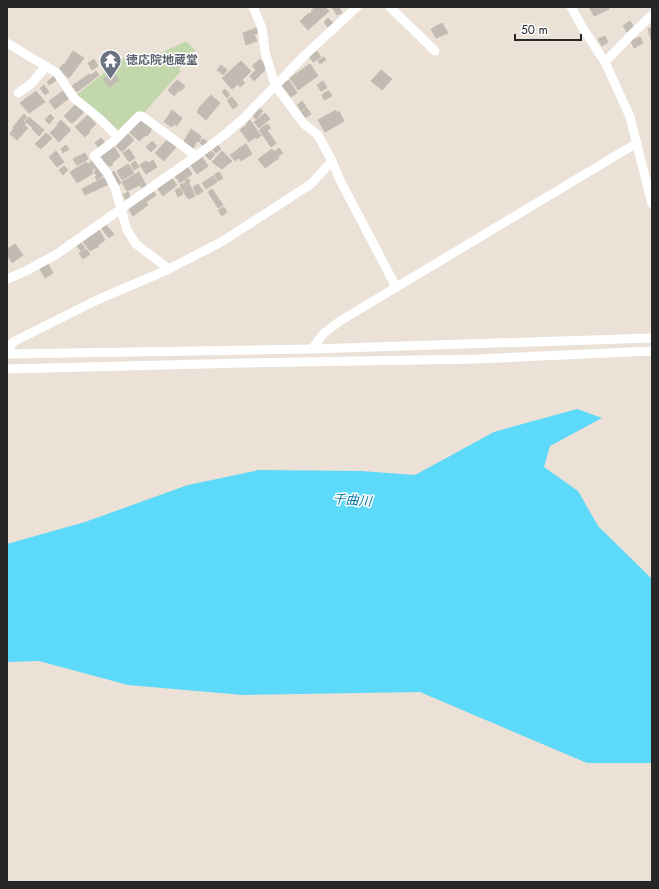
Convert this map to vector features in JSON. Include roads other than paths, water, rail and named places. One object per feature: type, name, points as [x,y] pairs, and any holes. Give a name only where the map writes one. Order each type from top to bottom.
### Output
[{"type":"street","points":[[253,7],[262,28],[265,52],[275,85],[304,124],[318,135],[396,287]]},
{"type":"street","points":[[7,279],[57,254],[196,156],[243,118],[306,54],[357,7]]},
{"type":"street","points":[[390,7],[435,51]]},
{"type":"street","points":[[571,7],[605,62],[630,117],[652,204]]},
{"type":"street","points":[[605,62],[652,15]]},
{"type":"street","points":[[7,43],[57,73],[74,98],[100,119],[118,137]]},
{"type":"street","points":[[18,93],[31,84],[46,66]]},
{"type":"street","points":[[169,269],[136,244],[127,230],[122,208],[115,188],[107,173],[94,156],[114,141],[139,116],[142,116],[196,156]]},
{"type":"street","points":[[312,349],[324,334],[340,321],[636,143]]},
{"type":"street","points":[[332,160],[311,184],[224,241],[169,269],[97,300],[13,342],[7,353],[312,349],[652,338]]},
{"type":"street","points":[[7,369],[477,359],[652,351]]},
{"type":"water","name":"千曲川","points":[[577,409],[602,418],[550,446],[544,467],[578,491],[598,526],[652,579],[652,763],[587,763],[420,692],[243,695],[128,685],[39,661],[7,662],[7,544],[85,522],[188,485],[259,470],[361,471],[415,475],[494,432]]},
{"type":"place","name":"徳応院地蔵堂","points":[[111,80]]}]
